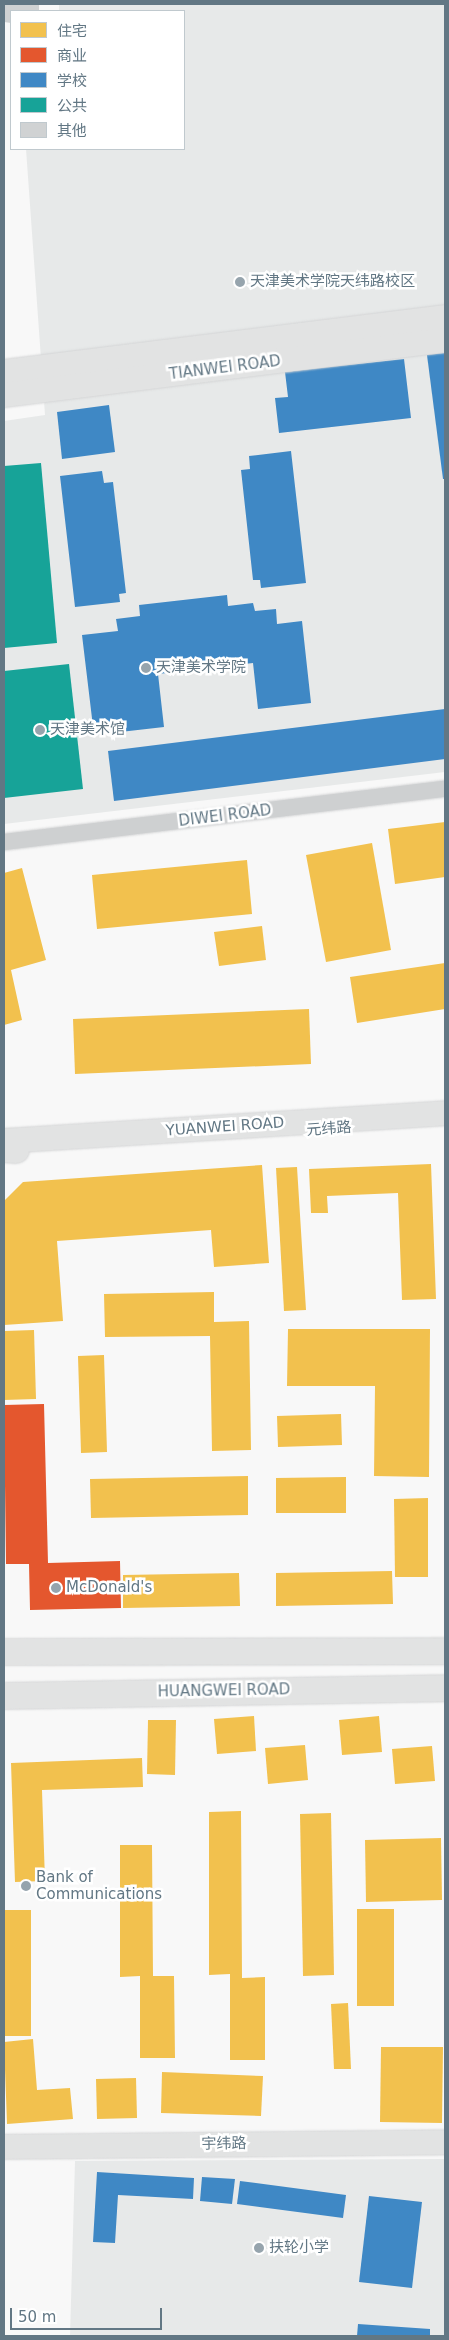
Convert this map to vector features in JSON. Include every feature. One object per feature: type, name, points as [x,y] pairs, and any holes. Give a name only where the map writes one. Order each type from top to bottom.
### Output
[{"type":"main road","points":[[4,1652],[445,1651]]},
{"type":"main road","name":"HUANGWEI ROAD","points":[[4,1696],[445,1688]]},
{"type":"street","name":"TIANWEI ROAD","points":[[4,372],[445,318]]},
{"type":"street","name":"TIANWEI ROAD","points":[[4,395],[445,340]]},
{"type":"street","name":"DIWEI ROAD","points":[[4,842],[445,789]]},
{"type":"street","name":"YUANWEI ROAD","points":[[8,1144],[445,1113]]},
{"type":"street","name":"元纬路","points":[[8,1144],[445,1123]]},
{"type":"street","name":"宇纬路","points":[[4,2147],[445,2142]]},
{"type":"shaded area","name":"天津美术学院天纬路校区","points":[[59,4],[445,4],[445,772],[4,824],[4,421],[45,415],[26,150],[185,150],[185,10],[59,10]]},
{"type":"shaded area","name":"扶轮小学","points":[[445,2159],[445,2336],[70,2336],[75,2161]]},
{"type":"building: 住宅","points":[[445,822],[445,877],[395,884],[388,829]]},
{"type":"building: 住宅","points":[[372,843],[391,950],[326,962],[306,855]]},
{"type":"building: 住宅","points":[[247,860],[252,914],[97,929],[92,875]]},
{"type":"building: 住宅","points":[[22,868],[46,960],[11,970],[22,1020],[4,1025],[4,873]]},
{"type":"building: 住宅","points":[[262,926],[266,960],[219,966],[214,932]]},
{"type":"building: 住宅","points":[[445,963],[445,1009],[357,1023],[350,977]]},
{"type":"building: 住宅","points":[[309,1009],[311,1064],[75,1074],[73,1019]]},
{"type":"building: 住宅","points":[[431,1164],[436,1299],[402,1300],[398,1193],[327,1196],[328,1213],[311,1213],[309,1169]]},
{"type":"building: 住宅","points":[[262,1165],[269,1263],[214,1267],[211,1230],[57,1241],[63,1321],[4,1325],[4,1201],[23,1182]]},
{"type":"building: 住宅","points":[[297,1167],[306,1310],[284,1311],[276,1168]]},
{"type":"building: 住宅","points":[[214,1292],[214,1322],[249,1321],[251,1450],[212,1451],[210,1336],[105,1337],[104,1294]]},
{"type":"building: 住宅","points":[[288,1329],[430,1329],[429,1477],[374,1476],[375,1386],[287,1386]]},
{"type":"building: 住宅","points":[[34,1330],[36,1399],[4,1400],[4,1331]]},
{"type":"building: 住宅","points":[[104,1355],[107,1452],[81,1453],[78,1356]]},
{"type":"building: 住宅","points":[[341,1414],[342,1445],[278,1447],[277,1416]]},
{"type":"building: 住宅","points":[[248,1476],[248,1515],[91,1518],[90,1479]]},
{"type":"building: 住宅","points":[[346,1477],[346,1513],[276,1513],[276,1478]]},
{"type":"building: 住宅","points":[[428,1498],[428,1577],[395,1577],[394,1499]]},
{"type":"building: 住宅","points":[[392,1571],[393,1604],[276,1606],[276,1573]]},
{"type":"building: 住宅","points":[[239,1573],[240,1606],[123,1608],[123,1575]]},
{"type":"building: 住宅","points":[[254,1716],[256,1751],[217,1754],[214,1719]]},
{"type":"building: 住宅","points":[[379,1716],[382,1752],[342,1755],[339,1720]]},
{"type":"building: 住宅","points":[[148,1720],[176,1720],[175,1775],[147,1774]]},
{"type":"building: 住宅","points":[[305,1745],[308,1780],[268,1784],[265,1748]]},
{"type":"building: 住宅","points":[[432,1746],[435,1781],[395,1784],[392,1749]]},
{"type":"building: 住宅","points":[[142,1758],[143,1787],[42,1790],[45,1881],[15,1882],[11,1763]]},
{"type":"building: 住宅","points":[[241,1811],[242,1978],[265,1977],[265,2060],[230,2060],[230,1974],[209,1975],[209,1812]]},
{"type":"building: 住宅","points":[[331,1813],[334,1975],[303,1976],[300,1814]]},
{"type":"building: 住宅","points":[[441,1838],[442,1900],[366,1902],[365,1840]]},
{"type":"building: 住宅","points":[[120,1845],[152,1845],[153,1976],[174,1976],[175,2058],[140,2058],[140,1976],[120,1977]]},
{"type":"building: 住宅","points":[[357,1909],[394,1909],[394,2006],[357,2006]]},
{"type":"building: 住宅","points":[[4,1910],[31,1910],[31,2036],[4,2036]]},
{"type":"building: 住宅","points":[[348,2003],[351,2069],[334,2069],[331,2004]]},
{"type":"building: 住宅","points":[[33,2039],[37,2090],[70,2088],[73,2119],[7,2124],[4,2042]]},
{"type":"building: 住宅","points":[[381,2047],[443,2047],[442,2123],[380,2122]]},
{"type":"building: 住宅","points":[[162,2072],[263,2076],[261,2116],[161,2113]]},
{"type":"building: 住宅","points":[[136,2078],[137,2118],[97,2119],[96,2079]]},
{"type":"building: 商业","points":[[44,1404],[48,1563],[120,1561],[121,1608],[30,1610],[29,1564],[6,1564],[4,1405]]},
{"type":"building: 学校","points":[[445,353],[445,479],[443,479],[427,355]]},
{"type":"building: 学校","points":[[404,359],[411,418],[279,433],[275,398],[288,397],[285,372]]},
{"type":"building: 学校","points":[[109,405],[115,452],[62,459],[57,412]]},
{"type":"building: 学校","points":[[291,451],[306,583],[261,588],[260,580],[253,580],[241,470],[250,469],[249,456]]},
{"type":"building: 学校","points":[[102,471],[104,483],[113,482],[126,593],[119,594],[120,602],[75,607],[60,476]]},
{"type":"building: 学校","name":"天津美术学院","points":[[227,595],[228,606],[253,603],[255,611],[276,609],[277,624],[302,621],[311,703],[258,709],[253,663],[158,674],[164,727],[94,735],[82,635],[118,631],[116,619],[140,616],[139,605]]},
{"type":"building: 学校","points":[[445,709],[445,759],[114,801],[108,751]]},
{"type":"building: 学校","points":[[97,2172],[194,2178],[193,2199],[118,2195],[115,2243],[93,2242]]},
{"type":"building: 学校","points":[[202,2177],[235,2179],[232,2204],[200,2201]]},
{"type":"building: 学校","points":[[240,2181],[346,2195],[343,2218],[237,2204]]},
{"type":"building: 学校","points":[[369,2196],[422,2202],[412,2288],[359,2282]]},
{"type":"building: 学校","points":[[358,2324],[430,2329],[430,2336],[357,2336]]},
{"type":"building: 公共","points":[[41,463],[57,643],[4,648],[4,466]]},
{"type":"building: 公共","name":"天津美术馆","points":[[69,664],[83,789],[4,798],[4,671]]},
{"type":"building: 其他","points":[[4,4],[39,4],[39,10],[10,10],[10,23],[4,22]]},
{"type":"place","name":"天津美术学院天纬路校区","points":[[240,282]]},
{"type":"place","name":"天津美术学院","points":[[146,668]]},
{"type":"place","name":"天津美术馆","points":[[40,730]]},
{"type":"place","name":"McDonald's","points":[[56,1588]]},
{"type":"place","name":"Bank of Communications","points":[[26,1886]]},
{"type":"place","name":"扶轮小学","points":[[259,2248]]}]
